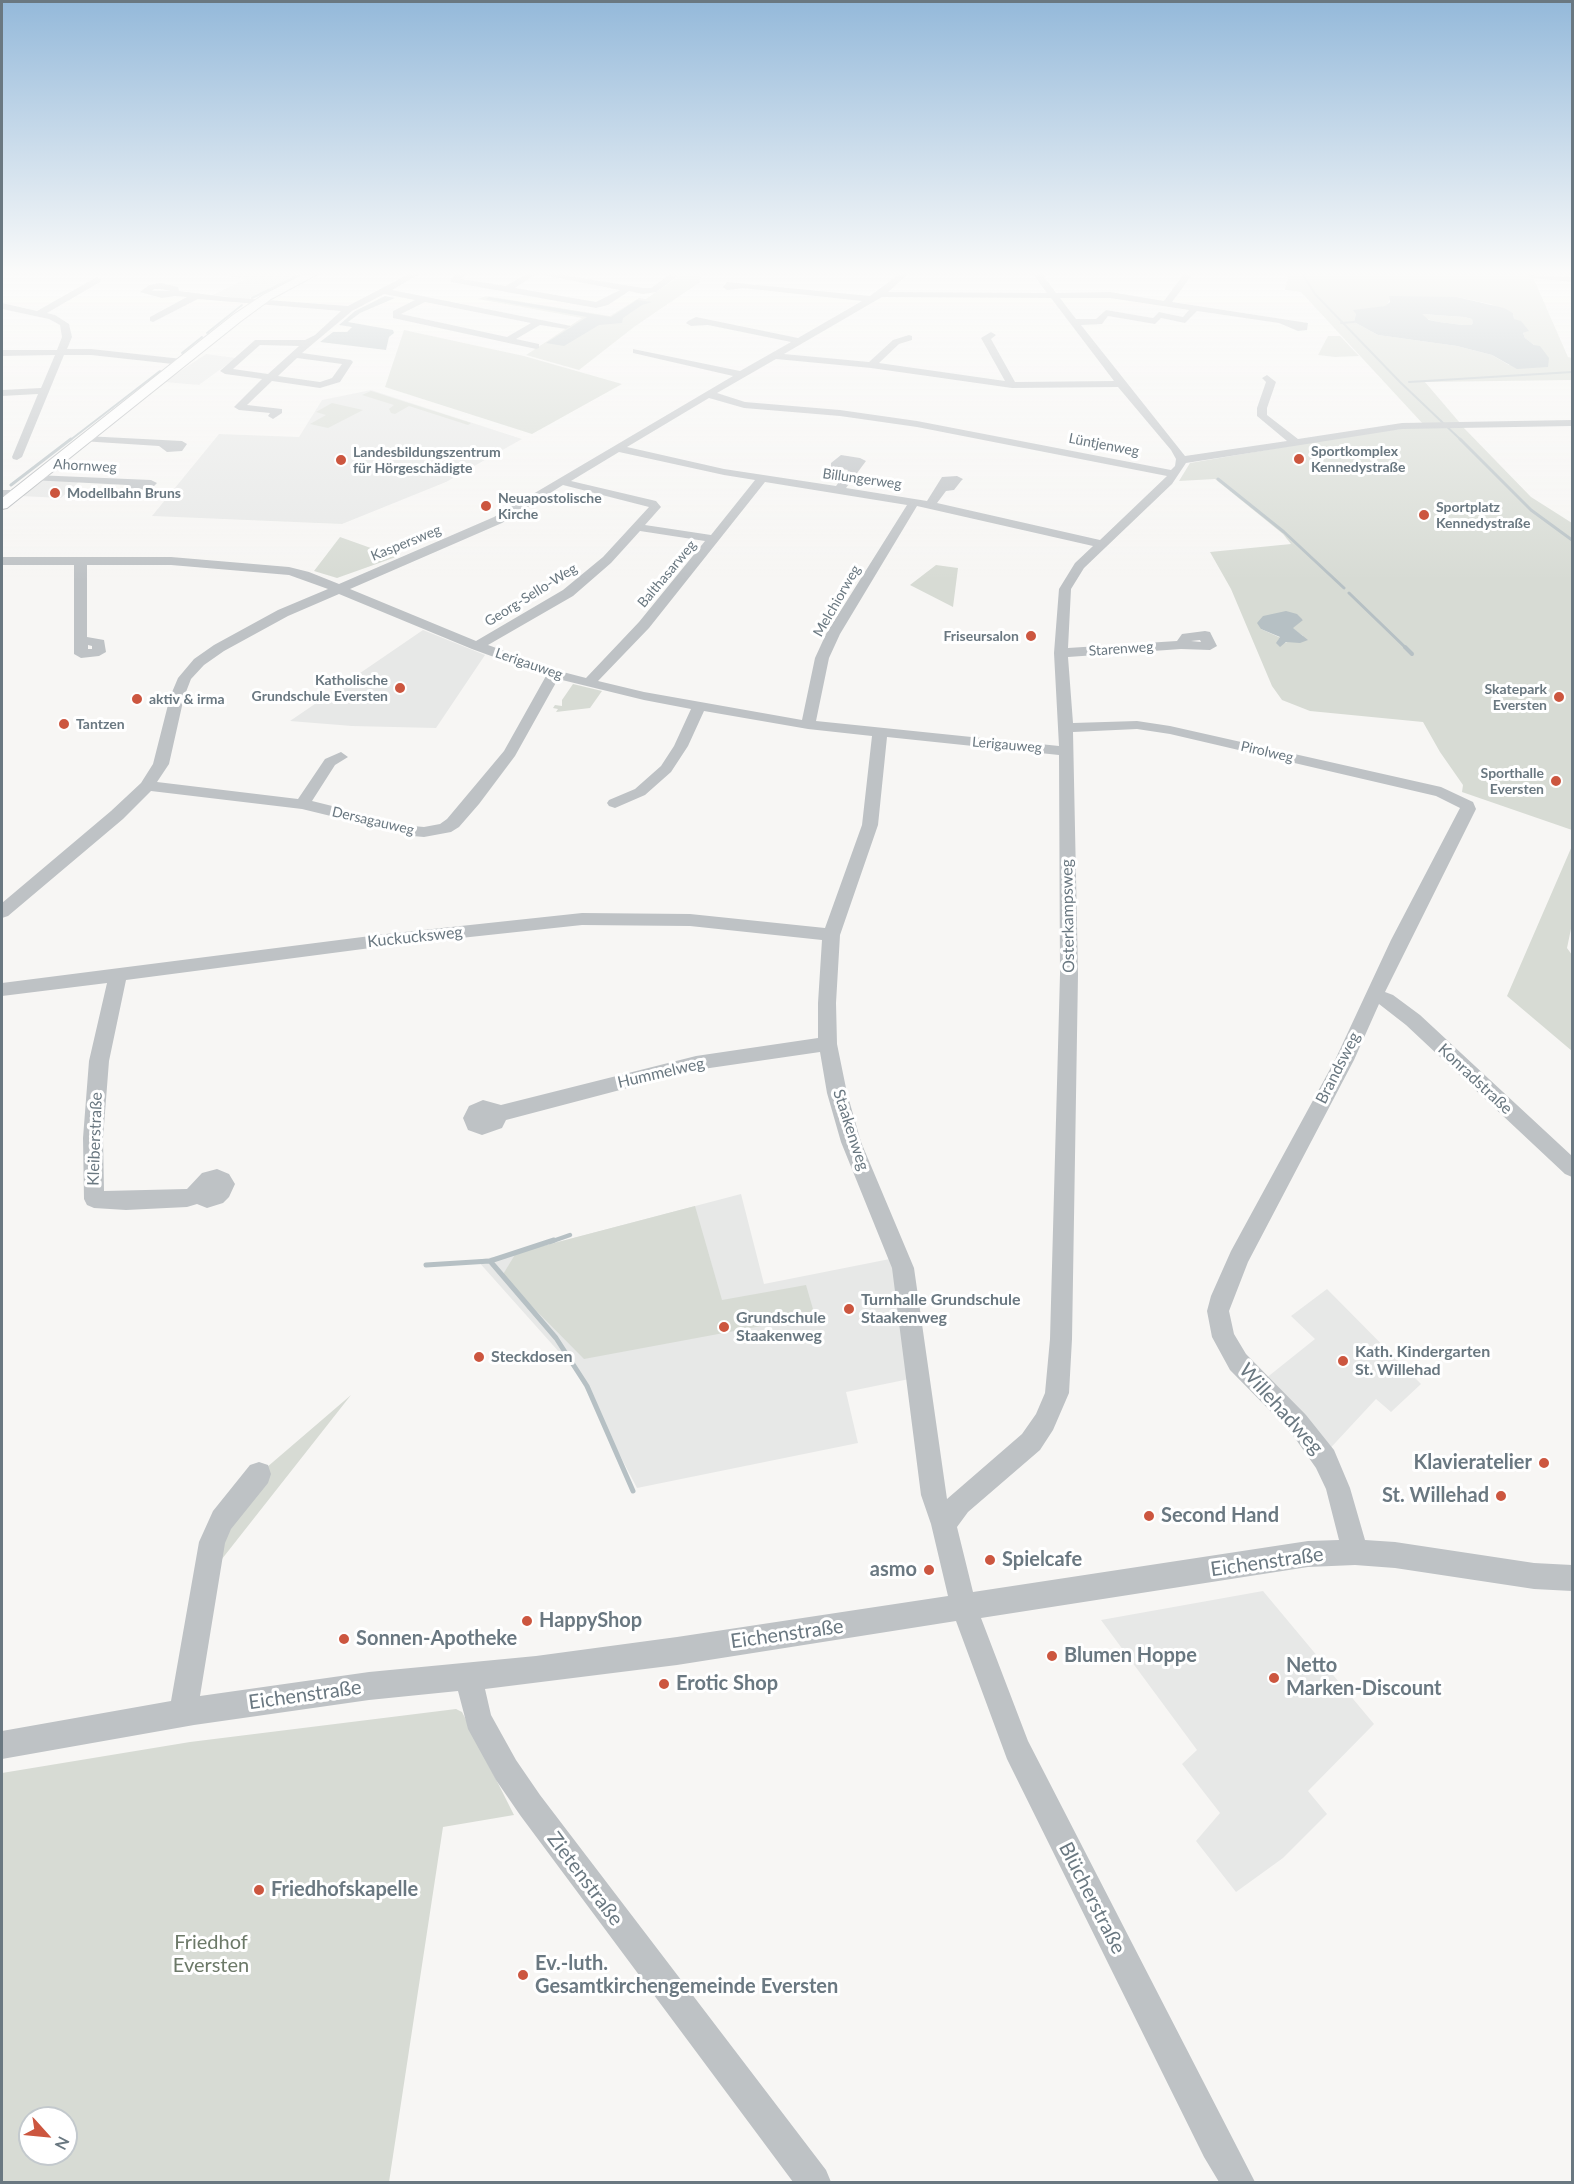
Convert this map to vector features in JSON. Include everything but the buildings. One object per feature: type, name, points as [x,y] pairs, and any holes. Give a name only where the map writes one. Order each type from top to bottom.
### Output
[{"type":"main road","points":[[2,505],[9,493],[35,478],[163,377]]},
{"type":"street","points":[[17,457],[50,377]]},
{"type":"street","points":[[258,377],[320,385],[336,380],[338,377]]},
{"type":"street","points":[[272,377],[239,407],[278,411],[273,416]]},
{"type":"street","name":"Kaspersweg","points":[[2,912],[117,815],[147,786],[161,764],[177,697],[191,669],[235,639],[283,613],[488,524],[739,377]]},
{"type":"street","points":[[955,377],[1012,385],[1121,384]]},
{"type":"street","points":[[1008,377],[1012,385]]},
{"type":"street","points":[[1115,377],[1176,449],[1181,459],[1191,460],[1378,428],[1572,423]]},
{"type":"street","points":[[1267,378],[1271,382],[1263,405],[1262,416],[1295,442]]},
{"type":"street","points":[[2,393],[44,391]]},
{"type":"street","name":"Lüntjenweg","points":[[708,394],[748,405],[908,422],[1174,474]]},
{"type":"street","points":[[85,439],[162,443]]},
{"type":"street","name":"Billungerweg","points":[[618,448],[762,479],[915,502],[1101,544]]},
{"type":"street","name":"Osterkampsweg","points":[[944,1524],[965,1498],[1031,1442],[1045,1422],[1057,1393],[1061,1339],[1069,974],[1066,728],[1061,653],[1065,590],[1074,572],[1174,474],[1181,459]]},
{"type":"street","points":[[838,490],[855,468]]},
{"type":"street","name":"Ahornweg","points":[[35,478],[134,483]]},
{"type":"street","name":"Balthasarweg","points":[[590,682],[644,625],[762,479]]},
{"type":"street","name":"Georg-Sello-Weg","points":[[477,646],[568,593],[607,560],[655,504],[563,482]]},
{"type":"street","points":[[930,505],[944,488]]},
{"type":"street","name":"Melchiorweg","points":[[808,725],[822,658],[833,634],[915,502]]},
{"type":"street","points":[[637,527],[714,540]]},
{"type":"street","points":[[81,560],[79,574],[82,640]]},
{"type":"street","name":"Lerigauweg","points":[[2,561],[171,561],[265,568],[305,575],[477,646],[554,674],[699,707],[808,725],[1066,751]]},
{"type":"street","name":"Starenweg","points":[[1061,653],[1181,645]]},
{"type":"street","name":"Dersagauweg","points":[[147,786],[302,804],[412,831],[424,832],[445,828],[453,823],[473,801],[510,753],[554,674]]},
{"type":"street","points":[[615,803],[640,792],[666,769],[681,746],[699,707]]},
{"type":"street","name":"Pirolweg","points":[[1066,728],[1137,725],[1170,730],[1441,792],[1464,802]]},
{"type":"street","name":"Staakenweg","points":[[880,734],[870,825],[831,935],[827,1003],[828,1044],[837,1093],[851,1142],[903,1268],[933,1495],[944,1524]]},
{"type":"street","points":[[302,804],[330,762],[340,757]]},
{"type":"street","name":"Brandsweg","points":[[1223,1337],[1218,1311],[1222,1296],[1257,1222],[1344,1060],[1468,809],[1464,802]]},
{"type":"street","name":"Kuckucksweg","points":[[2,990],[386,940],[582,919],[690,920],[831,935]]},
{"type":"street","name":"Kleiberstraße","points":[[118,976],[99,1061],[93,1138],[94,1199],[126,1201],[187,1198],[199,1195]]},
{"type":"street","name":"Konradstraße","points":[[1375,995],[1387,1000],[1413,1020],[1572,1168]]},
{"type":"street","name":"Hummelweg","points":[[497,1114],[696,1063],[828,1044]]},
{"type":"street","name":"Willehadweg","points":[[1223,1337],[1238,1362],[1298,1423],[1325,1459],[1338,1488],[1355,1552]]},
{"type":"street","points":[[183,1713],[212,1542],[222,1520],[259,1474]]},
{"type":"street","points":[[944,1524],[963,1606]]},
{"type":"street","name":"Eichenstraße","points":[[2,1745],[183,1713],[369,1686],[656,1654],[1308,1554],[1355,1552],[1395,1555],[1534,1576],[1572,1578]]},
{"type":"street","name":"Blücherstraße","points":[[963,1606],[1017,1749],[1216,2145],[1238,2182]]},
{"type":"street","name":"Zietenstraße","points":[[468,1676],[478,1719],[506,1770],[814,2182]]},
{"type":"shaded area","points":[[172,377],[210,377],[199,385],[164,382]]},
{"type":"shaded area","name":"Landesbildungszentrum für Hörgeschädigte","points":[[371,390],[522,439],[446,482],[342,524],[152,516],[219,434],[299,437],[322,400]]},
{"type":"shaded area","points":[[45,479],[80,481],[61,498],[20,496]]},
{"type":"shaded area","points":[[1286,611],[1297,614],[1303,620],[1293,628],[1308,640],[1300,643],[1286,642],[1280,647],[1276,643],[1280,637],[1261,629],[1257,623],[1263,616]]},
{"type":"shaded area","name":"Katholische Grundschule Eversten","points":[[423,630],[485,655],[436,728],[352,726],[290,721]]},
{"type":"shaded area","name":"Grundschule Staakenweg","points":[[741,1194],[764,1284],[900,1257],[919,1377],[846,1392],[858,1443],[637,1488],[576,1371],[477,1260],[516,1253]]},
{"type":"shaded area","name":"Kath. Kindergarten St. Willehad","points":[[1327,1289],[1421,1384],[1391,1412],[1376,1399],[1323,1456],[1260,1383],[1315,1339],[1291,1316]]},
{"type":"shaded area","points":[[1263,1591],[1374,1724],[1308,1791],[1327,1814],[1283,1858],[1236,1892],[1196,1841],[1220,1813],[1182,1764],[1197,1750],[1101,1620]]},
{"type":"green space","points":[[388,377],[597,377],[622,384],[532,434],[385,387]]},
{"type":"green space","points":[[1379,377],[1572,377],[1572,380],[1425,382],[1460,423],[1423,424]]},
{"type":"green space","points":[[371,391],[471,423],[468,425],[409,406],[395,414],[391,413],[389,409],[394,405],[362,395]]},
{"type":"green space","points":[[332,403],[363,410],[328,428],[310,424],[326,415],[316,412]]},
{"type":"green space","points":[[1463,427],[1531,497],[1572,523],[1572,830],[1462,792],[1463,785],[1423,722],[1310,711],[1282,700],[1272,686],[1231,589],[1210,552],[1291,544],[1283,534],[1215,479],[1179,481],[1190,463],[1366,433],[1409,428]],"holes":[[[1303,619],[1292,628],[1303,636],[1282,644],[1278,640],[1281,638],[1261,629]]]},
{"type":"green space","points":[[340,537],[396,557],[337,578],[314,571]]},
{"type":"green space","points":[[936,565],[958,568],[953,607],[910,585]]},
{"type":"green space","points":[[573,684],[602,691],[590,708],[556,712],[558,709],[553,708],[555,705],[562,706],[562,700]]},
{"type":"green space","points":[[1572,846],[1572,924],[1567,948],[1572,955],[1572,1051],[1507,996]]},
{"type":"green space","points":[[695,1206],[722,1300],[806,1285],[815,1316],[584,1359],[502,1276],[516,1253]]},
{"type":"green space","points":[[351,1395],[218,1564],[205,1576],[259,1474]]},
{"type":"green space","name":"Friedhof Eversten","points":[[456,1709],[462,1712],[514,1815],[443,1827],[389,2182],[2,2182],[2,1773],[190,1742]]},
{"type":"waterway","points":[[69,441],[152,377]]},
{"type":"waterway","points":[[1395,377],[1462,441]]},
{"type":"waterway","points":[[1409,382],[1492,377]]},
{"type":"waterway","points":[[11,485],[71,439]]},
{"type":"waterway","points":[[1462,441],[1531,510],[1572,540]]},
{"type":"waterway","points":[[1218,479],[1284,532],[1344,588]]},
{"type":"waterway","points":[[1349,593],[1407,649]]},
{"type":"waterway","points":[[1407,649],[1412,654]]},
{"type":"waterway","points":[[550,1242],[570,1235]]},
{"type":"waterway","points":[[490,1261],[554,1240]]},
{"type":"waterway","points":[[426,1265],[490,1261]]},
{"type":"waterway","points":[[490,1261],[556,1338],[587,1386],[633,1491]]},
{"type":"place","name":"Sportkomplex Kennedystraße","points":[[1299,459]]},
{"type":"place","name":"Landesbildungszentrum für Hörgeschädigte","points":[[341,460]]},
{"type":"place","name":"Modellbahn Bruns","points":[[55,493]]},
{"type":"place","name":"Neuapostolische Kirche","points":[[486,506]]},
{"type":"place","name":"Sportplatz Kennedystraße","points":[[1424,515]]},
{"type":"place","name":"Friseursalon","points":[[1031,636]]},
{"type":"place","name":"Katholische Grundschule Eversten","points":[[400,688]]},
{"type":"place","name":"Skatepark Eversten","points":[[1559,697]]},
{"type":"place","name":"aktiv & irma","points":[[137,699]]},
{"type":"place","name":"Tantzen","points":[[64,724]]},
{"type":"place","name":"Sporthalle Eversten","points":[[1556,781]]},
{"type":"place","name":"Turnhalle Grundschule Staakenweg","points":[[849,1309]]},
{"type":"place","name":"Grundschule Staakenweg","points":[[724,1327]]},
{"type":"place","name":"Steckdosen","points":[[479,1357]]},
{"type":"place","name":"Kath. Kindergarten St. Willehad","points":[[1343,1361]]},
{"type":"place","name":"Klavieratelier","points":[[1544,1463]]},
{"type":"place","name":"St. Willehad","points":[[1501,1496]]},
{"type":"place","name":"Second Hand","points":[[1149,1516]]},
{"type":"place","name":"Spielcafe","points":[[990,1560]]},
{"type":"place","name":"asmo","points":[[929,1570]]},
{"type":"place","name":"HappyShop","points":[[527,1621]]},
{"type":"place","name":"Sonnen-Apotheke","points":[[344,1639]]},
{"type":"place","name":"Blumen Hoppe","points":[[1052,1656]]},
{"type":"place","name":"Netto Marken-Discount","points":[[1274,1678]]},
{"type":"place","name":"Erotic Shop","points":[[664,1684]]},
{"type":"place","name":"Friedhofskapelle","points":[[259,1890]]},
{"type":"place","name":"Ev.-luth. Gesamtkirchengemeinde Eversten","points":[[523,1975]]}]
